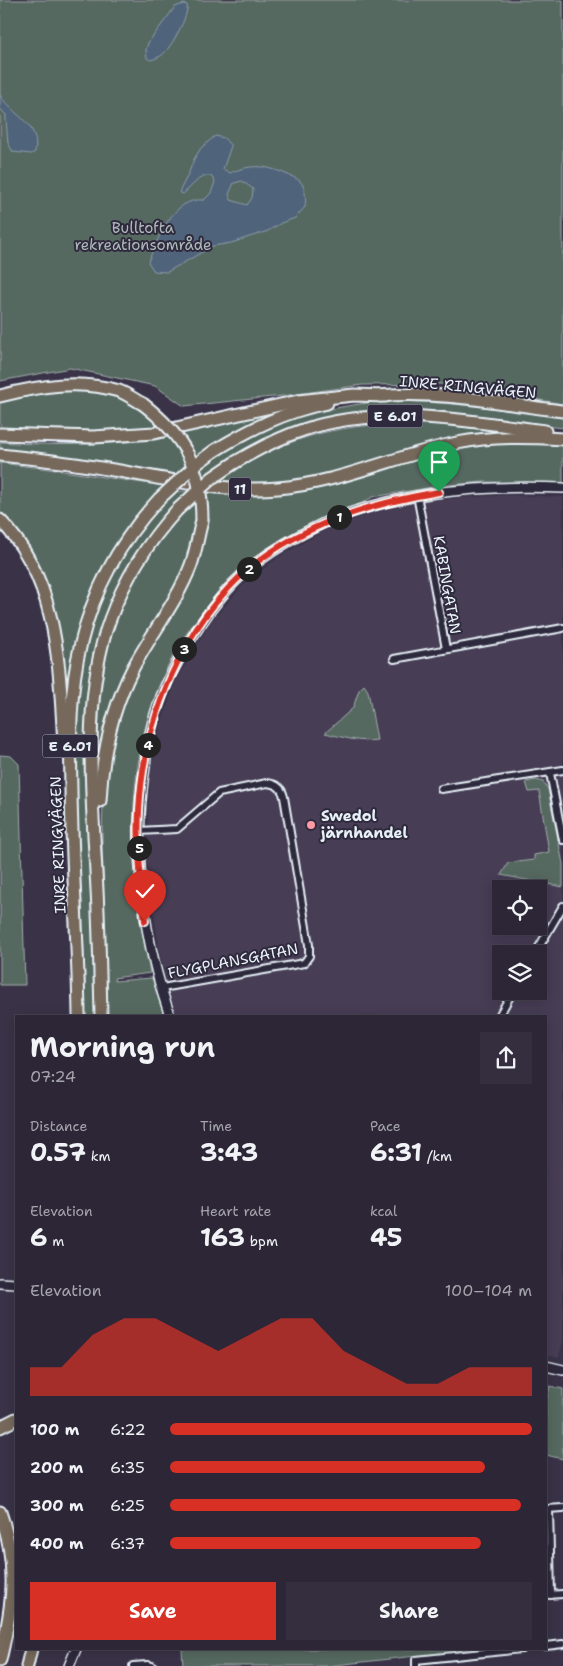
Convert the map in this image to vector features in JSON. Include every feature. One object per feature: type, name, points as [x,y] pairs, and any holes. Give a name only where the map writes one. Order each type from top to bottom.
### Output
[{"type":"highway","points":[[0,396],[52,385],[74,384],[97,386],[121,392],[143,404],[160,417],[176,435],[186,450],[198,480],[201,494],[202,521],[191,565],[132,670],[110,725],[101,776],[96,877]]},
{"type":"highway","points":[[0,434],[64,437],[154,433],[298,400],[354,395],[386,396]]},
{"type":"highway","name":"INRE RINGVÄGEN","points":[[79,1015],[72,848],[71,717],[75,675],[80,643],[96,595],[105,574],[142,517],[214,450],[262,424],[297,410],[346,400],[419,395],[461,398],[563,411]]},
{"type":"highway","name":"E 6.01","points":[[100,1015],[92,748],[93,695],[99,658],[109,620],[125,584],[143,552],[160,530],[177,510],[212,478],[234,463],[272,442],[303,430],[332,423],[396,416],[563,433]]},
{"type":"highway","name":"11","points":[[0,455],[112,470],[221,488],[278,488],[336,478],[428,450],[477,440],[515,437],[563,439]]},
{"type":"highway","points":[[0,520],[22,548],[34,568],[44,590],[50,612],[60,669],[66,794],[72,848]]},
{"type":"highway","points":[[0,1427],[15,1420]]},
{"type":"highway","points":[[0,1512],[9,1538],[13,1569],[11,1603],[0,1660]]},
{"type":"highway","points":[[4,1666],[15,1625]]},
{"type":"highway","points":[[27,1666],[31,1650]]},
{"type":"street","points":[[170,1015],[145,921],[140,874],[139,810],[150,734],[164,690],[184,648],[213,607],[245,572],[282,545],[327,521],[369,507],[417,495],[486,487],[563,488]]},
{"type":"street","name":"KABINGATAN","points":[[417,495],[446,649]]},
{"type":"street","name":"KABINGATAN","points":[[394,659],[563,628]]},
{"type":"street","points":[[441,788],[563,770]]},
{"type":"street","points":[[550,773],[563,840]]},
{"type":"street","name":"FLYGPLANSGATAN","points":[[139,831],[177,829],[219,793],[274,783],[282,791],[284,797],[309,945],[309,956],[304,963],[162,988]]},
{"type":"street","points":[[540,945],[563,906]]},
{"type":"street","points":[[500,1015],[508,1000]]},
{"type":"street","points":[[0,1283],[15,1284]]},
{"type":"street","points":[[547,1366],[563,1370]]},
{"type":"street","points":[[563,1508],[548,1509],[548,1595],[563,1594]]},
{"type":"street","points":[[547,1646],[563,1644]]},
{"type":"street","points":[[69,1666],[76,1650]]},
{"type":"street","points":[[416,1666],[416,1660],[512,1650]]},
{"type":"street","points":[[133,1666],[152,1666]]},
{"type":"shaded area","points":[[506,495],[563,497],[563,1341],[559,1357],[547,1354],[547,1015],[176,1015],[160,955],[146,855],[150,775],[159,730],[175,683],[210,623],[242,586],[277,558],[325,530],[364,515],[419,501]]},
{"type":"green space","name":"Bulltofta rekreationsområde","points":[[0,0],[563,0],[563,404],[445,384],[362,385],[282,396],[184,406],[155,386],[70,368],[0,381]]},
{"type":"green space","points":[[63,388],[108,392],[133,403],[163,425],[104,433],[0,431],[0,400]]},
{"type":"green space","points":[[385,401],[452,404],[563,417],[563,428],[475,417],[348,415],[201,477],[199,469],[220,453],[241,440],[263,430],[286,421],[334,408]]},
{"type":"green space","points":[[283,409],[237,431],[195,459],[180,433]]},
{"type":"green space","points":[[408,423],[508,432],[508,434],[435,445],[310,478],[266,483],[218,482],[263,454],[308,437],[356,427]]},
{"type":"green space","points":[[171,436],[187,464],[173,476],[0,451],[0,442],[86,444],[128,442]]},
{"type":"green space","points":[[499,442],[563,443],[563,483],[483,482],[438,486],[373,497],[324,518],[283,540],[260,557],[215,598],[180,643],[156,693],[141,746],[134,801],[134,858],[140,915],[150,973],[114,978],[115,981],[152,978],[164,1015],[107,1015],[102,839],[103,801],[110,741],[129,684],[181,593],[204,492],[262,495],[299,491],[346,480],[440,452]]},
{"type":"green space","points":[[0,463],[163,486],[141,510],[123,535],[94,587],[83,615],[75,644],[66,707],[54,612],[0,515]]},
{"type":"green space","points":[[189,491],[152,531],[118,586],[109,607],[94,661],[91,859],[96,1015],[85,1015],[76,737],[79,693],[85,651],[97,609],[114,569],[155,510],[170,494]]},
{"type":"green space","points":[[196,499],[197,516],[195,532],[185,564],[100,757],[98,757],[102,682],[108,648],[118,617],[131,586],[148,557],[170,528]]},
{"type":"green space","points":[[364,685],[368,691],[377,740],[357,740],[325,733],[353,708],[359,690]]},
{"type":"green space","points":[[0,755],[11,756],[19,764],[25,985],[0,985]]},
{"type":"green space","points":[[536,780],[543,782],[548,789],[563,864],[563,887],[547,884],[547,880],[527,880],[501,875],[508,863],[534,860],[534,855],[549,852],[539,791],[529,792],[526,782]]},
{"type":"green space","points":[[550,1386],[563,1389],[563,1459],[547,1455],[547,1400]]},
{"type":"green space","points":[[182,1650],[469,1650],[327,1666],[183,1666]]},
{"type":"water","points":[[187,5],[187,10],[174,39],[162,55],[150,60],[147,58],[146,50],[148,43],[175,7]]},
{"type":"water","points":[[0,95],[30,127],[36,142],[35,152],[31,154],[13,152],[8,143],[6,115],[0,108]]},
{"type":"water","points":[[215,136],[224,138],[231,146],[223,169],[230,173],[245,168],[265,167],[297,179],[302,184],[304,190],[305,207],[295,218],[281,223],[268,231],[231,243],[213,246],[167,272],[154,271],[148,262],[156,242],[168,221],[183,205],[193,201],[204,200],[211,193],[215,182],[211,176],[202,176],[183,194],[179,192],[201,148]],"holes":[[[242,181],[253,189],[252,198],[247,205],[231,200],[229,194],[234,183]]]},
{"type":"place","name":"Swedol järnhandel","points":[[311,825]]},
{"type":"route","points":[[145,921],[140,874],[139,810],[150,734],[164,690],[184,648],[213,607],[245,572],[282,545],[327,521],[369,507],[417,495],[439,492]]}]
